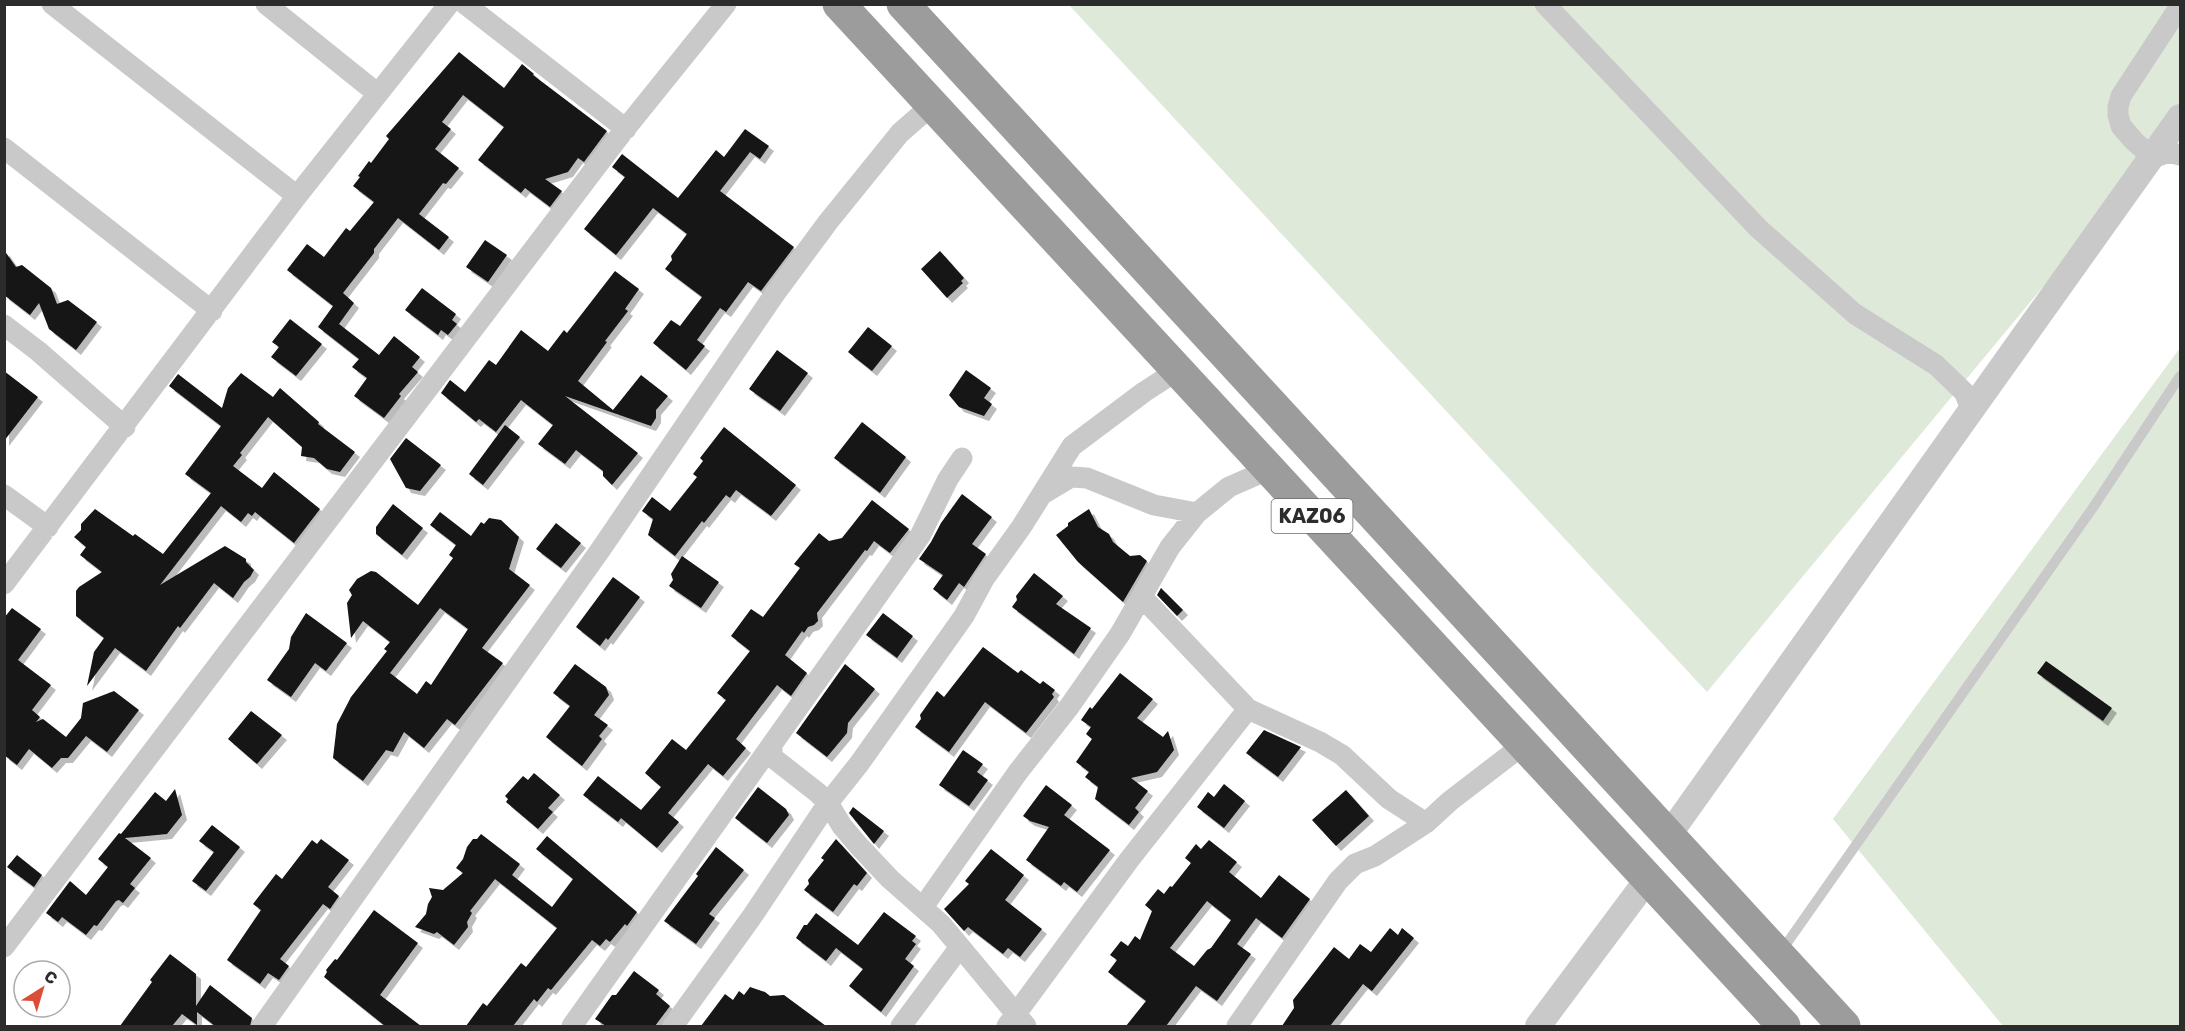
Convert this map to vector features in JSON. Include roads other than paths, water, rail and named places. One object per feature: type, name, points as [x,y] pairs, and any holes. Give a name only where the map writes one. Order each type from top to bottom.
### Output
[{"type":"highway","name":"KАZ06","points":[[839,4],[1785,1026]]},
{"type":"highway","name":"KАZ06","points":[[903,4],[1844,1026]]},
{"type":"street","points":[[52,4],[297,196]]},
{"type":"street","points":[[266,4],[378,93]]},
{"type":"street","points":[[4,584],[297,196],[449,4]]},
{"type":"street","points":[[465,4],[626,129]]},
{"type":"street","points":[[4,947],[626,129],[726,4]]},
{"type":"street","points":[[1545,4],[1760,229],[1855,314],[1936,365],[1964,392],[1972,410]]},
{"type":"street","points":[[2153,158],[2121,126],[2118,107],[2121,96],[2181,6]]},
{"type":"street","points":[[262,1026],[600,549],[774,295],[828,222],[900,133],[932,105]]},
{"type":"street","points":[[1668,836],[2181,117]]},
{"type":"street","points":[[4,148],[212,311]]},
{"type":"street","points":[[2153,158],[2169,152],[2181,155]]},
{"type":"street","points":[[4,325],[38,351],[124,427]]},
{"type":"street","points":[[672,1026],[751,918],[828,803],[859,764],[964,616],[984,579],[1043,494],[1072,446],[1144,392],[1178,370]]},
{"type":"street","points":[[572,1026],[920,536],[948,479],[962,458]]},
{"type":"street","points":[[923,907],[1018,772],[1075,698],[1120,634],[1170,547],[1197,513],[1229,487],[1270,469]]},
{"type":"street","points":[[1043,494],[1071,477],[1087,478],[1154,505],[1197,513]]},
{"type":"street","points":[[4,495],[48,527]]},
{"type":"street","points":[[1142,597],[1248,709],[1320,742],[1342,755],[1389,799],[1426,823]]},
{"type":"street","points":[[772,746],[772,757],[818,793],[828,803],[842,826],[858,845],[890,879],[941,924],[1016,1022],[1129,860],[1248,709]]},
{"type":"street","points":[[1237,1026],[1338,880],[1355,864],[1375,856],[1426,823],[1450,801],[1523,745]]},
{"type":"street","points":[[1538,1026],[1647,879]]},
{"type":"street","points":[[900,1026],[960,946]]},
{"type":"lane","points":[[1778,955],[2092,509],[2181,376]]}]
